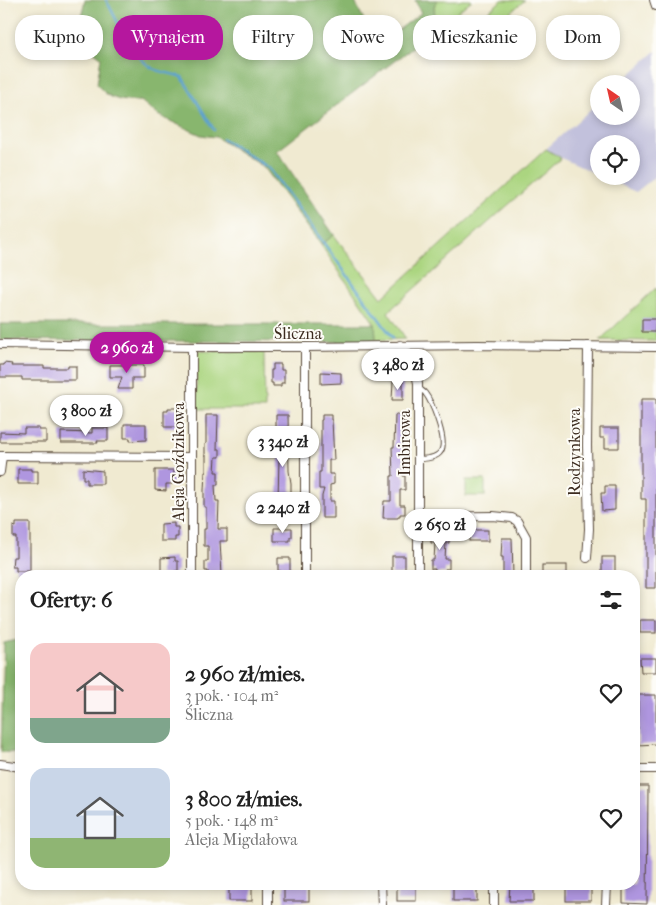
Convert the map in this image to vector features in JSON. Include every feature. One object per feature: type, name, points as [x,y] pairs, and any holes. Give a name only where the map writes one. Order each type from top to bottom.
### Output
[{"type":"street","points":[[654,0],[656,6]]},
{"type":"street","name":"Śliczna","points":[[0,344],[192,347],[477,344],[656,347]]},
{"type":"street","name":"Imbirowa","points":[[400,345],[417,374],[418,570]]},
{"type":"street","name":"Rodzynkowa","points":[[587,558],[589,529],[587,446],[588,346]]},
{"type":"street","name":"Aleja Goździkowa","points":[[192,347],[192,570]]},
{"type":"street","points":[[305,347],[305,570]]},
{"type":"street","points":[[0,472],[1,456],[192,457]]},
{"type":"street","points":[[418,517],[492,516],[512,518],[517,521],[526,537],[526,570]]},
{"type":"street","points":[[0,764],[15,766]]},
{"type":"street","points":[[640,769],[656,769]]},
{"type":"street","points":[[268,890],[268,905]]},
{"type":"street","points":[[381,890],[382,905]]},
{"type":"street","points":[[494,890],[494,905]]},
{"type":"street","points":[[606,890],[606,905]]},
{"type":"lane","points":[[418,388],[425,393],[432,407],[439,423],[443,440],[442,450],[436,456],[428,459],[418,459]]},
{"type":"shaded area","points":[[656,51],[656,176],[636,192],[620,185],[640,185],[640,135],[590,135],[590,171],[546,149],[590,110],[590,125],[640,125],[640,75],[629,75]]},
{"type":"green space","points":[[85,0],[354,0],[362,15],[323,15],[323,60],[396,60],[277,151],[334,235],[321,245],[264,167],[216,137],[201,135],[158,115],[141,101],[116,99],[106,94],[97,84],[101,60],[103,60],[103,15],[81,15]]},
{"type":"green space","points":[[415,0],[437,0],[434,6],[435,15],[418,15],[421,13]]},
{"type":"green space","points":[[437,0],[472,0],[453,15],[435,15],[434,6]]},
{"type":"green space","points":[[502,0],[525,0],[507,15],[484,15]]},
{"type":"green space","points":[[413,19],[413,47],[403,54],[403,26]]},
{"type":"green space","points":[[546,149],[561,158],[388,312],[406,339],[376,340],[375,324],[321,245],[334,235],[382,298]]},
{"type":"green space","points":[[656,288],[656,341],[600,340]]},
{"type":"green space","points":[[0,324],[375,324],[376,340],[347,342],[0,340]]},
{"type":"green space","points":[[196,351],[264,352],[265,409],[197,409]]},
{"type":"green space","points":[[466,480],[485,480],[485,496],[466,496]]},
{"type":"green space","points":[[15,640],[15,753],[1,752],[4,643]]},
{"type":"building","points":[[642,319],[656,319],[655,332],[642,332]]},
{"type":"building","points":[[4,363],[12,364],[11,366],[44,366],[44,368],[76,366],[76,380],[22,380],[22,377],[0,377],[0,365],[4,365]]},
{"type":"building","points":[[273,364],[281,364],[281,370],[284,370],[284,383],[281,383],[281,386],[273,386],[273,383],[271,383]]},
{"type":"building","points":[[110,365],[144,365],[144,378],[132,378],[132,389],[118,389],[122,377],[110,377]]},
{"type":"building","points":[[321,372],[341,373],[341,383],[321,384]]},
{"type":"building","points":[[393,381],[403,381],[403,400],[392,400]]},
{"type":"building","points":[[641,399],[656,399],[656,588],[646,588],[646,499],[641,499]]},
{"type":"building","points":[[168,408],[178,408],[177,427],[164,427],[164,411],[168,411]]},
{"type":"building","points":[[206,415],[218,415],[217,449],[220,449],[220,457],[216,457],[215,472],[218,472],[218,485],[215,485],[216,501],[219,501],[218,529],[227,529],[227,541],[220,541],[222,570],[205,570],[205,561],[208,561],[208,546],[204,546],[204,529],[206,529],[204,490]]},
{"type":"building","points":[[276,415],[288,415],[291,483],[289,513],[272,513],[272,499],[278,499],[279,458]]},
{"type":"building","points":[[322,415],[331,415],[332,420],[334,460],[329,460],[329,474],[334,474],[334,484],[330,485],[330,501],[334,501],[334,518],[322,518],[322,496],[324,489],[319,489],[319,472],[321,472]]},
{"type":"building","points":[[395,415],[405,415],[405,433],[403,433],[405,461],[403,461],[403,476],[405,476],[405,490],[400,490],[400,505],[405,505],[405,514],[400,514],[398,518],[383,518],[384,501],[391,501],[391,476],[393,476],[392,447],[394,447]]},
{"type":"building","points":[[124,424],[146,424],[146,440],[130,441],[130,438],[124,438]]},
{"type":"building","points":[[24,428],[46,430],[46,442],[0,442],[0,432],[24,433]]},
{"type":"building","points":[[92,428],[108,428],[108,441],[97,441],[98,443],[61,443],[61,432],[92,433]]},
{"type":"building","points":[[600,428],[619,428],[619,448],[605,448],[605,438],[600,438]]},
{"type":"building","points":[[18,469],[38,471],[38,484],[18,484]]},
{"type":"building","points":[[83,469],[103,471],[103,484],[87,484],[87,479],[83,479]]},
{"type":"building","points":[[155,470],[174,470],[173,484],[166,484],[166,491],[155,490]]},
{"type":"building","points":[[605,486],[615,486],[615,510],[602,511],[601,493],[605,493]]},
{"type":"building","points":[[16,523],[30,523],[30,570],[16,570],[16,567],[12,567],[13,557],[16,557],[16,537],[13,537],[13,526],[16,527]]},
{"type":"building","points":[[174,523],[174,527],[178,527],[178,537],[175,537],[175,541],[161,541],[161,524]]},
{"type":"building","points":[[274,528],[292,528],[290,541],[274,541]]},
{"type":"building","points":[[435,530],[445,530],[445,533],[449,533],[449,543],[446,543],[445,559],[449,559],[449,569],[431,569],[431,560],[434,560],[435,543],[431,543],[431,534],[435,534]]},
{"type":"building","points":[[469,530],[488,530],[488,541],[469,541]]},
{"type":"building","points":[[502,538],[512,538],[513,570],[503,570],[503,557],[501,557]]},
{"type":"building","points":[[392,556],[405,556],[405,570],[392,570]]},
{"type":"building","points":[[175,557],[175,561],[178,561],[178,570],[161,570],[161,558]]},
{"type":"building","points":[[602,557],[615,557],[615,570],[602,570]]},
{"type":"building","points":[[278,558],[290,558],[290,570],[278,570]]},
{"type":"building","points":[[542,565],[567,565],[567,570],[542,570]]},
{"type":"building","points":[[640,620],[656,620],[656,633],[640,633]]},
{"type":"building","points":[[640,658],[656,658],[656,672],[641,672]]},
{"type":"building","points":[[640,695],[656,695],[656,744],[640,745]]},
{"type":"building","points":[[640,786],[648,786],[647,904],[623,903],[623,890],[640,890]]},
{"type":"building","points":[[229,890],[252,890],[252,901],[229,901]]},
{"type":"building","points":[[284,890],[309,890],[309,901],[284,901]]},
{"type":"building","points":[[397,890],[416,890],[416,901],[397,901]]},
{"type":"building","points":[[453,890],[477,890],[477,901],[453,901]]},
{"type":"building","points":[[510,890],[534,890],[534,901],[509,901]]},
{"type":"building","points":[[566,890],[591,890],[591,901],[566,901]]},
{"type":"waterway","points":[[106,0],[131,46],[138,55],[152,68],[182,77],[214,130]]},
{"type":"waterway","points":[[223,139],[269,168],[393,338]]}]
